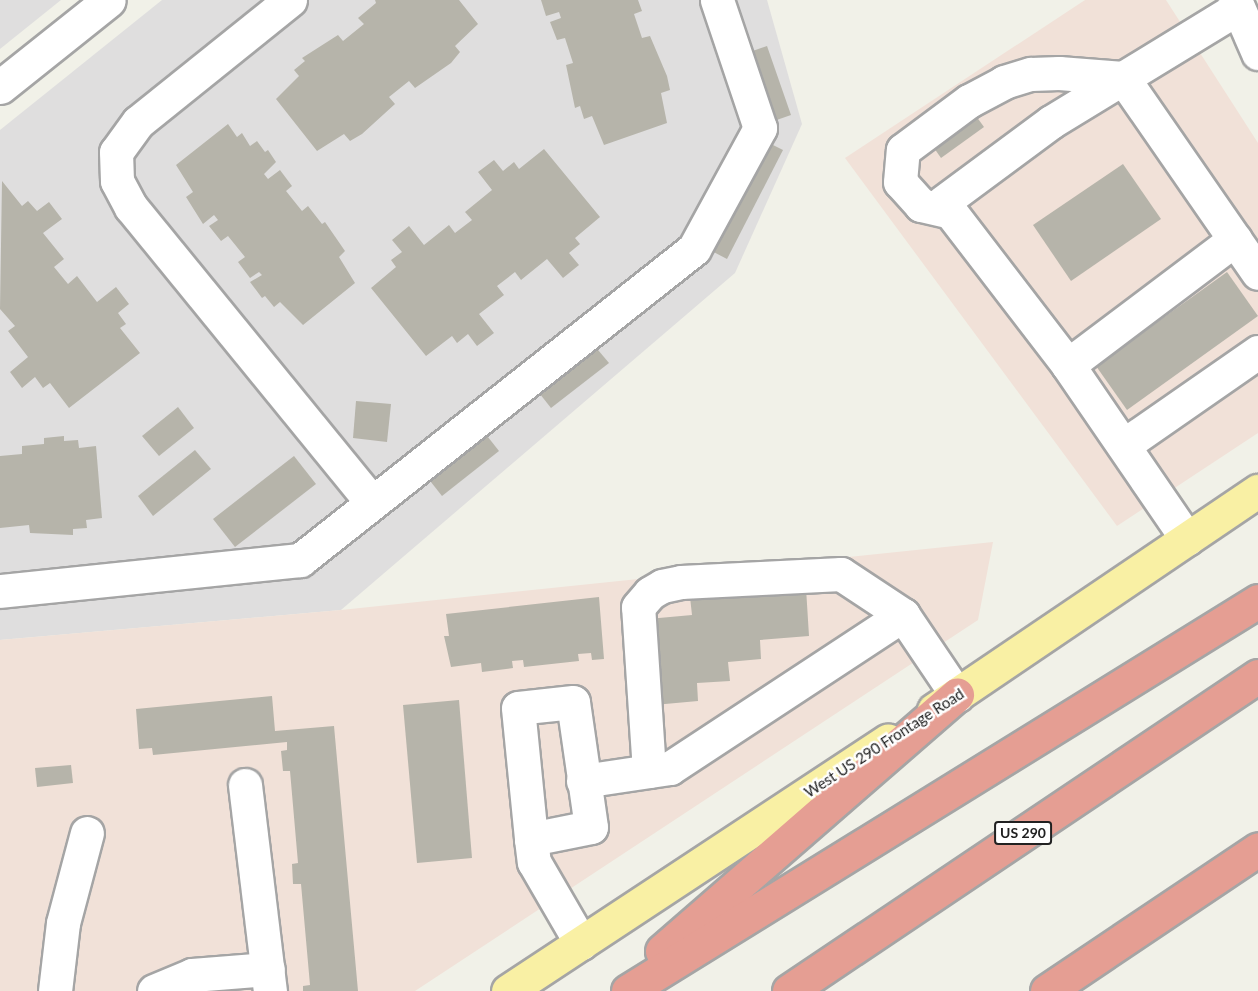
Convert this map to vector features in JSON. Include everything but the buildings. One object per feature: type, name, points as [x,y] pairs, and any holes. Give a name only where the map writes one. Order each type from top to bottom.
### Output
[{"type":"highway","points":[[628,991],[1258,601]]},
{"type":"highway","name":"US 290","points":[[789,991],[1258,675]]},
{"type":"highway","points":[[616,991],[957,695]]},
{"type":"highway","points":[[1047,991],[1258,849]]},
{"type":"main road","name":"West US 290 Frontage Road","points":[[508,991],[957,695],[1258,491]]},
{"type":"street","points":[[0,87],[109,0]]},
{"type":"street","points":[[290,0],[138,122],[116,152],[117,181],[131,207],[372,502]]},
{"type":"street","points":[[0,591],[300,560],[694,249],[760,128],[717,0]]},
{"type":"street","points":[[1187,539],[1068,365],[942,202],[1051,122],[1236,4],[1258,53]]},
{"type":"street","points":[[951,212],[921,205],[900,182],[903,150],[969,101],[1004,82],[1031,74],[1123,78]]},
{"type":"street","points":[[1123,78],[1258,273]]},
{"type":"street","points":[[1068,365],[1235,239]]},
{"type":"street","points":[[1124,445],[1258,352]]},
{"type":"street","points":[[650,771],[638,607],[650,593],[662,585],[681,582],[841,574],[903,615],[957,695]]},
{"type":"street","points":[[584,782],[670,768],[903,615]]},
{"type":"street","points":[[531,839],[591,827],[573,702],[518,708],[531,839],[534,862],[581,943]]},
{"type":"street","points":[[154,991],[192,975],[269,980],[245,785]]},
{"type":"street","points":[[55,991],[63,923],[87,833]]},
{"type":"shaded area","points":[[0,0],[61,0],[0,49]]},
{"type":"shaded area","points":[[162,0],[767,0],[802,124],[735,273],[341,610],[0,640],[0,130]]},
{"type":"shaded area","points":[[1085,0],[1166,0],[1258,143],[1258,433],[1117,526],[845,158]]},
{"type":"shaded area","points":[[993,542],[978,620],[415,991],[0,991],[0,640],[341,610]]}]
